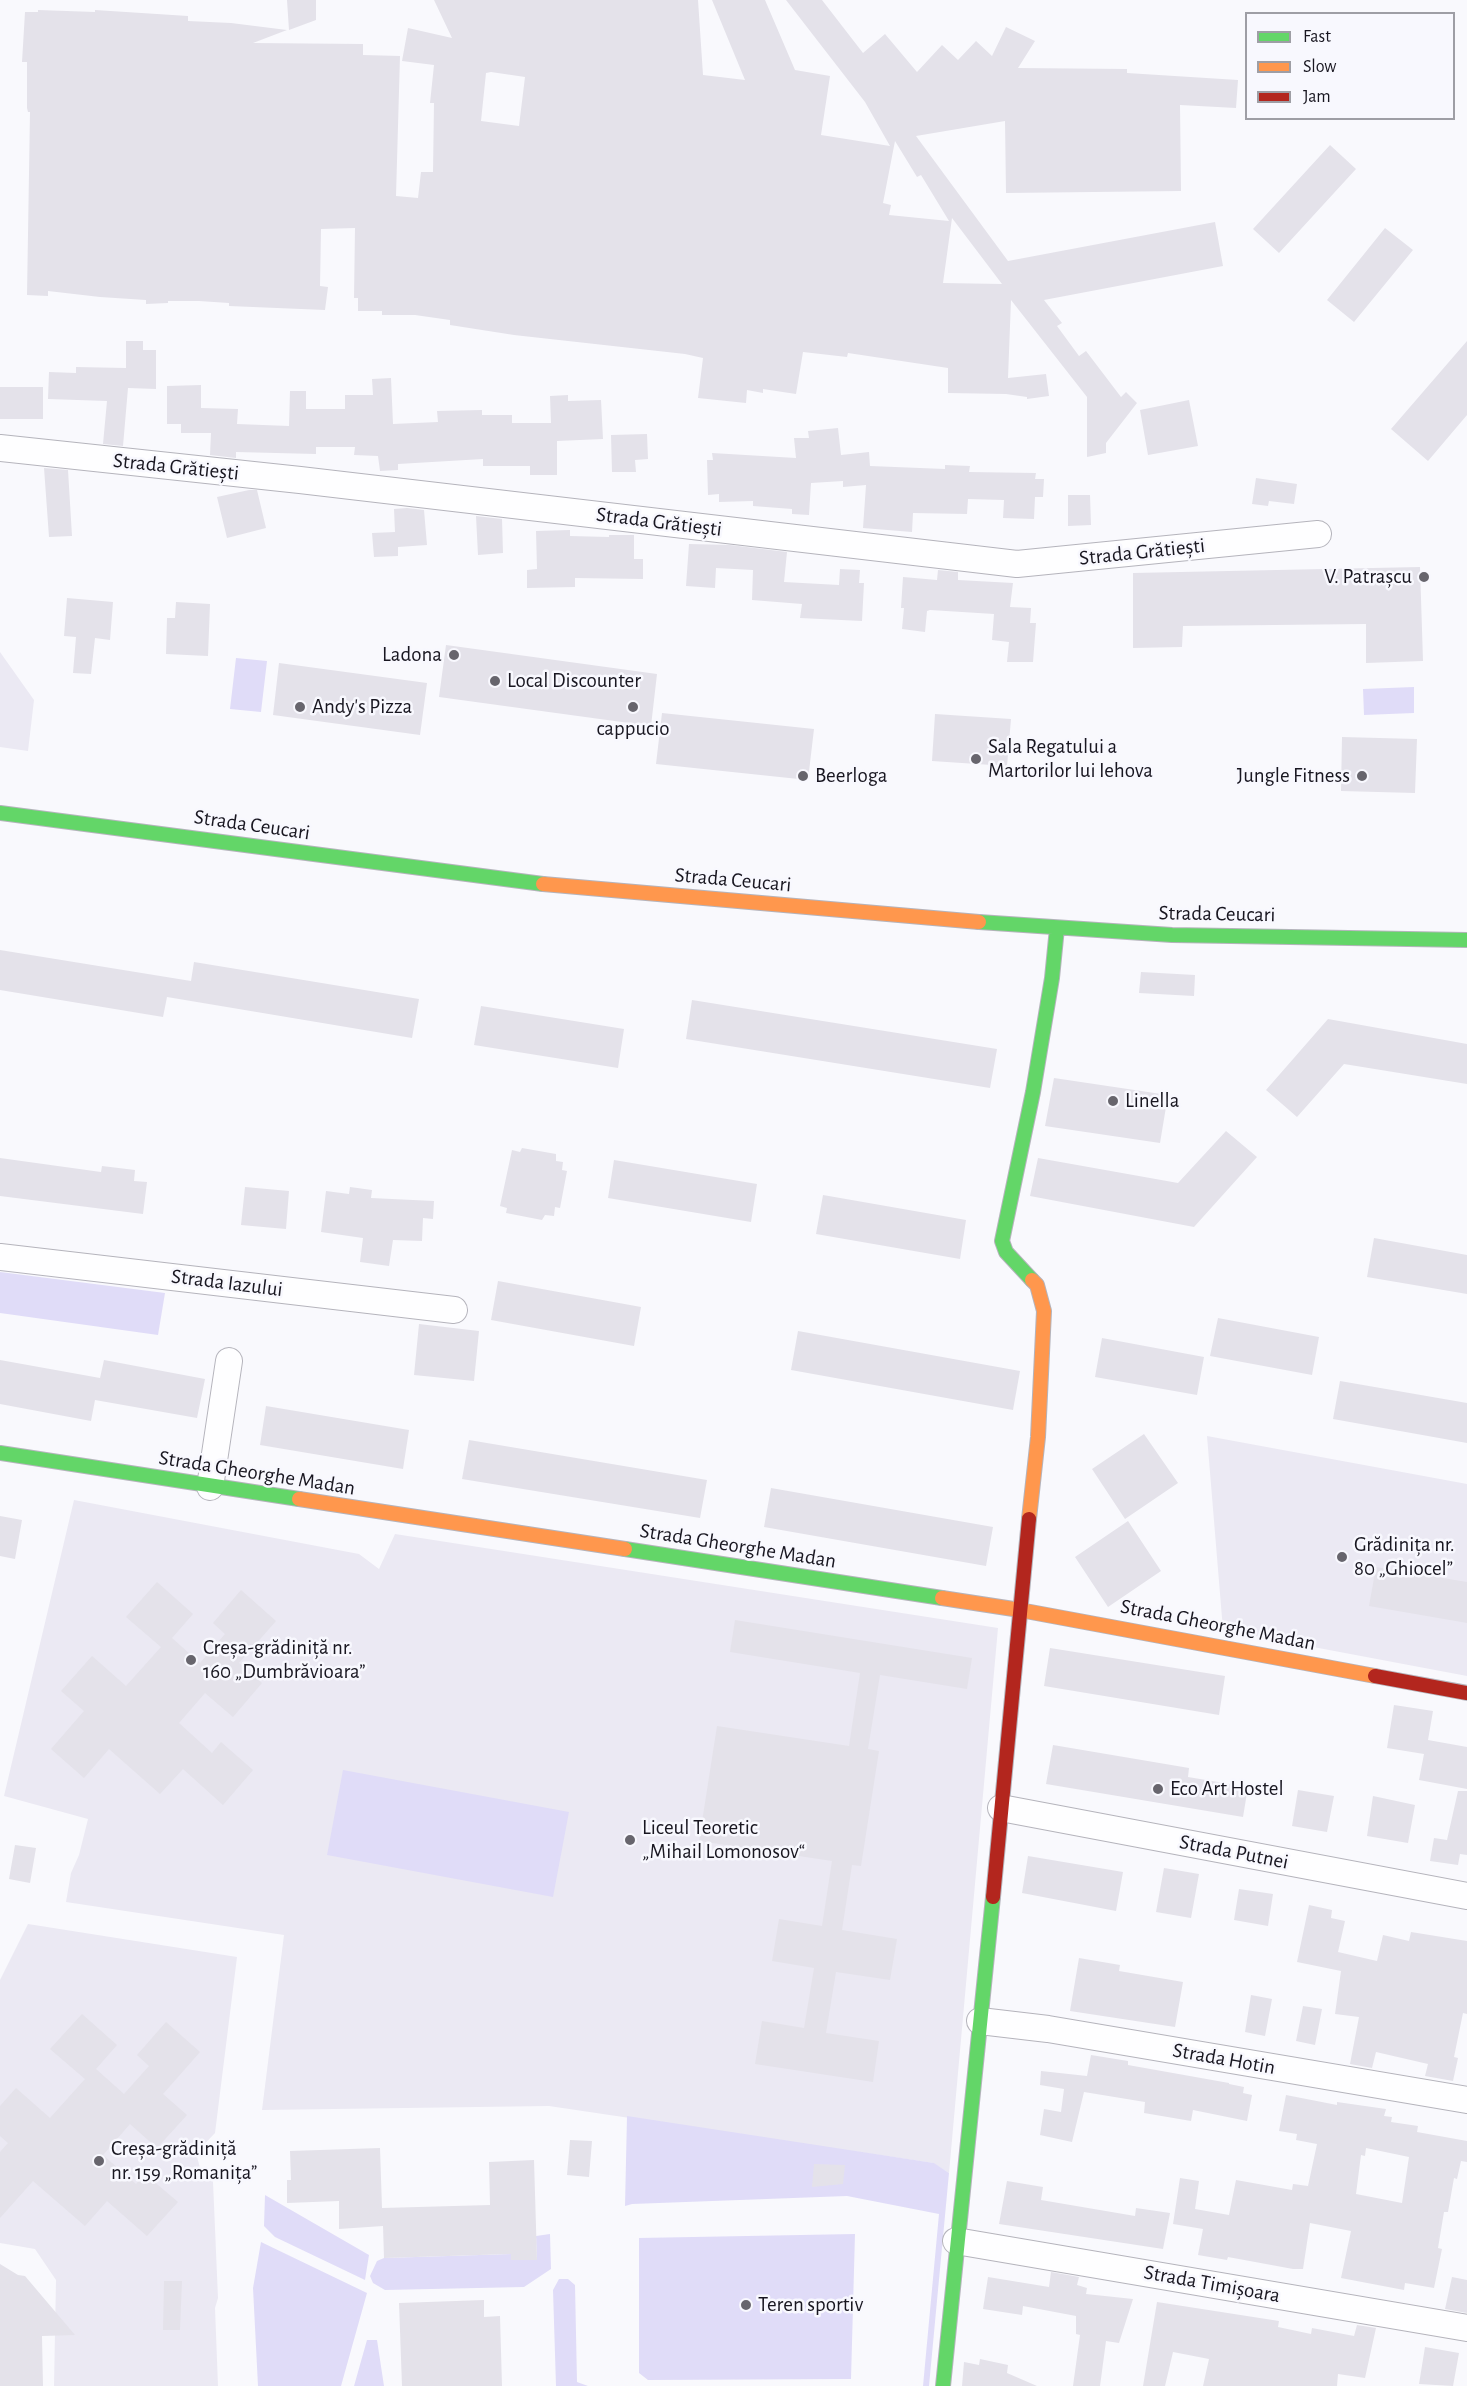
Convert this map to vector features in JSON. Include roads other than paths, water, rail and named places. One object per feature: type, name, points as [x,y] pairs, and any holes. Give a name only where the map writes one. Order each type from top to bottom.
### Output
[{"type":"street","name":"Strada Grătiești","points":[[0,448],[300,480],[1017,564],[1318,534]]},
{"type":"street","name":"Strada Ceucari","points":[[0,813],[540,884],[1058,928],[1172,935],[1467,940]]},
{"type":"street","points":[[943,2386],[1038,1437],[1044,1311],[1037,1285],[1006,1252],[1002,1241],[1033,1092],[1058,928]]},
{"type":"street","name":"Strada Iazului","points":[[0,1257],[454,1310]]},
{"type":"street","points":[[210,1487],[229,1361]]},
{"type":"street","name":"Strada Gheorghe Madan","points":[[0,1453],[1020,1610],[1467,1693]]},
{"type":"street","name":"Strada Putnei","points":[[1001,1808],[1467,1896]]},
{"type":"street","name":"Strada Hotin","points":[[980,2021],[1048,2029],[1467,2100]]},
{"type":"street","name":"Strada Timișoara","points":[[956,2241],[1467,2328]]},
{"type":"place","name":"V. Patrașcu","points":[[1424,577]]},
{"type":"place","name":"Ladona","points":[[454,655]]},
{"type":"place","name":"Local Discounter","points":[[495,681]]},
{"type":"place","name":"Andy's Pizza","points":[[300,707]]},
{"type":"place","name":"cappucio","points":[[633,707]]},
{"type":"place","name":"Sala Regatului a Martorilor lui Iehova","points":[[976,759]]},
{"type":"place","name":"Beerloga","points":[[803,776]]},
{"type":"place","name":"Jungle Fitness","points":[[1362,776]]},
{"type":"place","name":"Linella","points":[[1113,1101]]},
{"type":"place","name":"Grădinița nr. 80 „Ghiocel”","points":[[1342,1557]]},
{"type":"place","name":"Creșa-grădiniță nr. 160 „Dumbrăvioara”","points":[[191,1660]]},
{"type":"place","name":"Eco Art Hostel","points":[[1158,1789]]},
{"type":"place","name":"Liceul Teoretic „Mihail Lomonosov“","points":[[630,1840]]},
{"type":"place","name":"Creșa-grădiniță nr. 159 „Romanița”","points":[[99,2161]]},
{"type":"place","name":"Teren sportiv","points":[[746,2305]]}]
